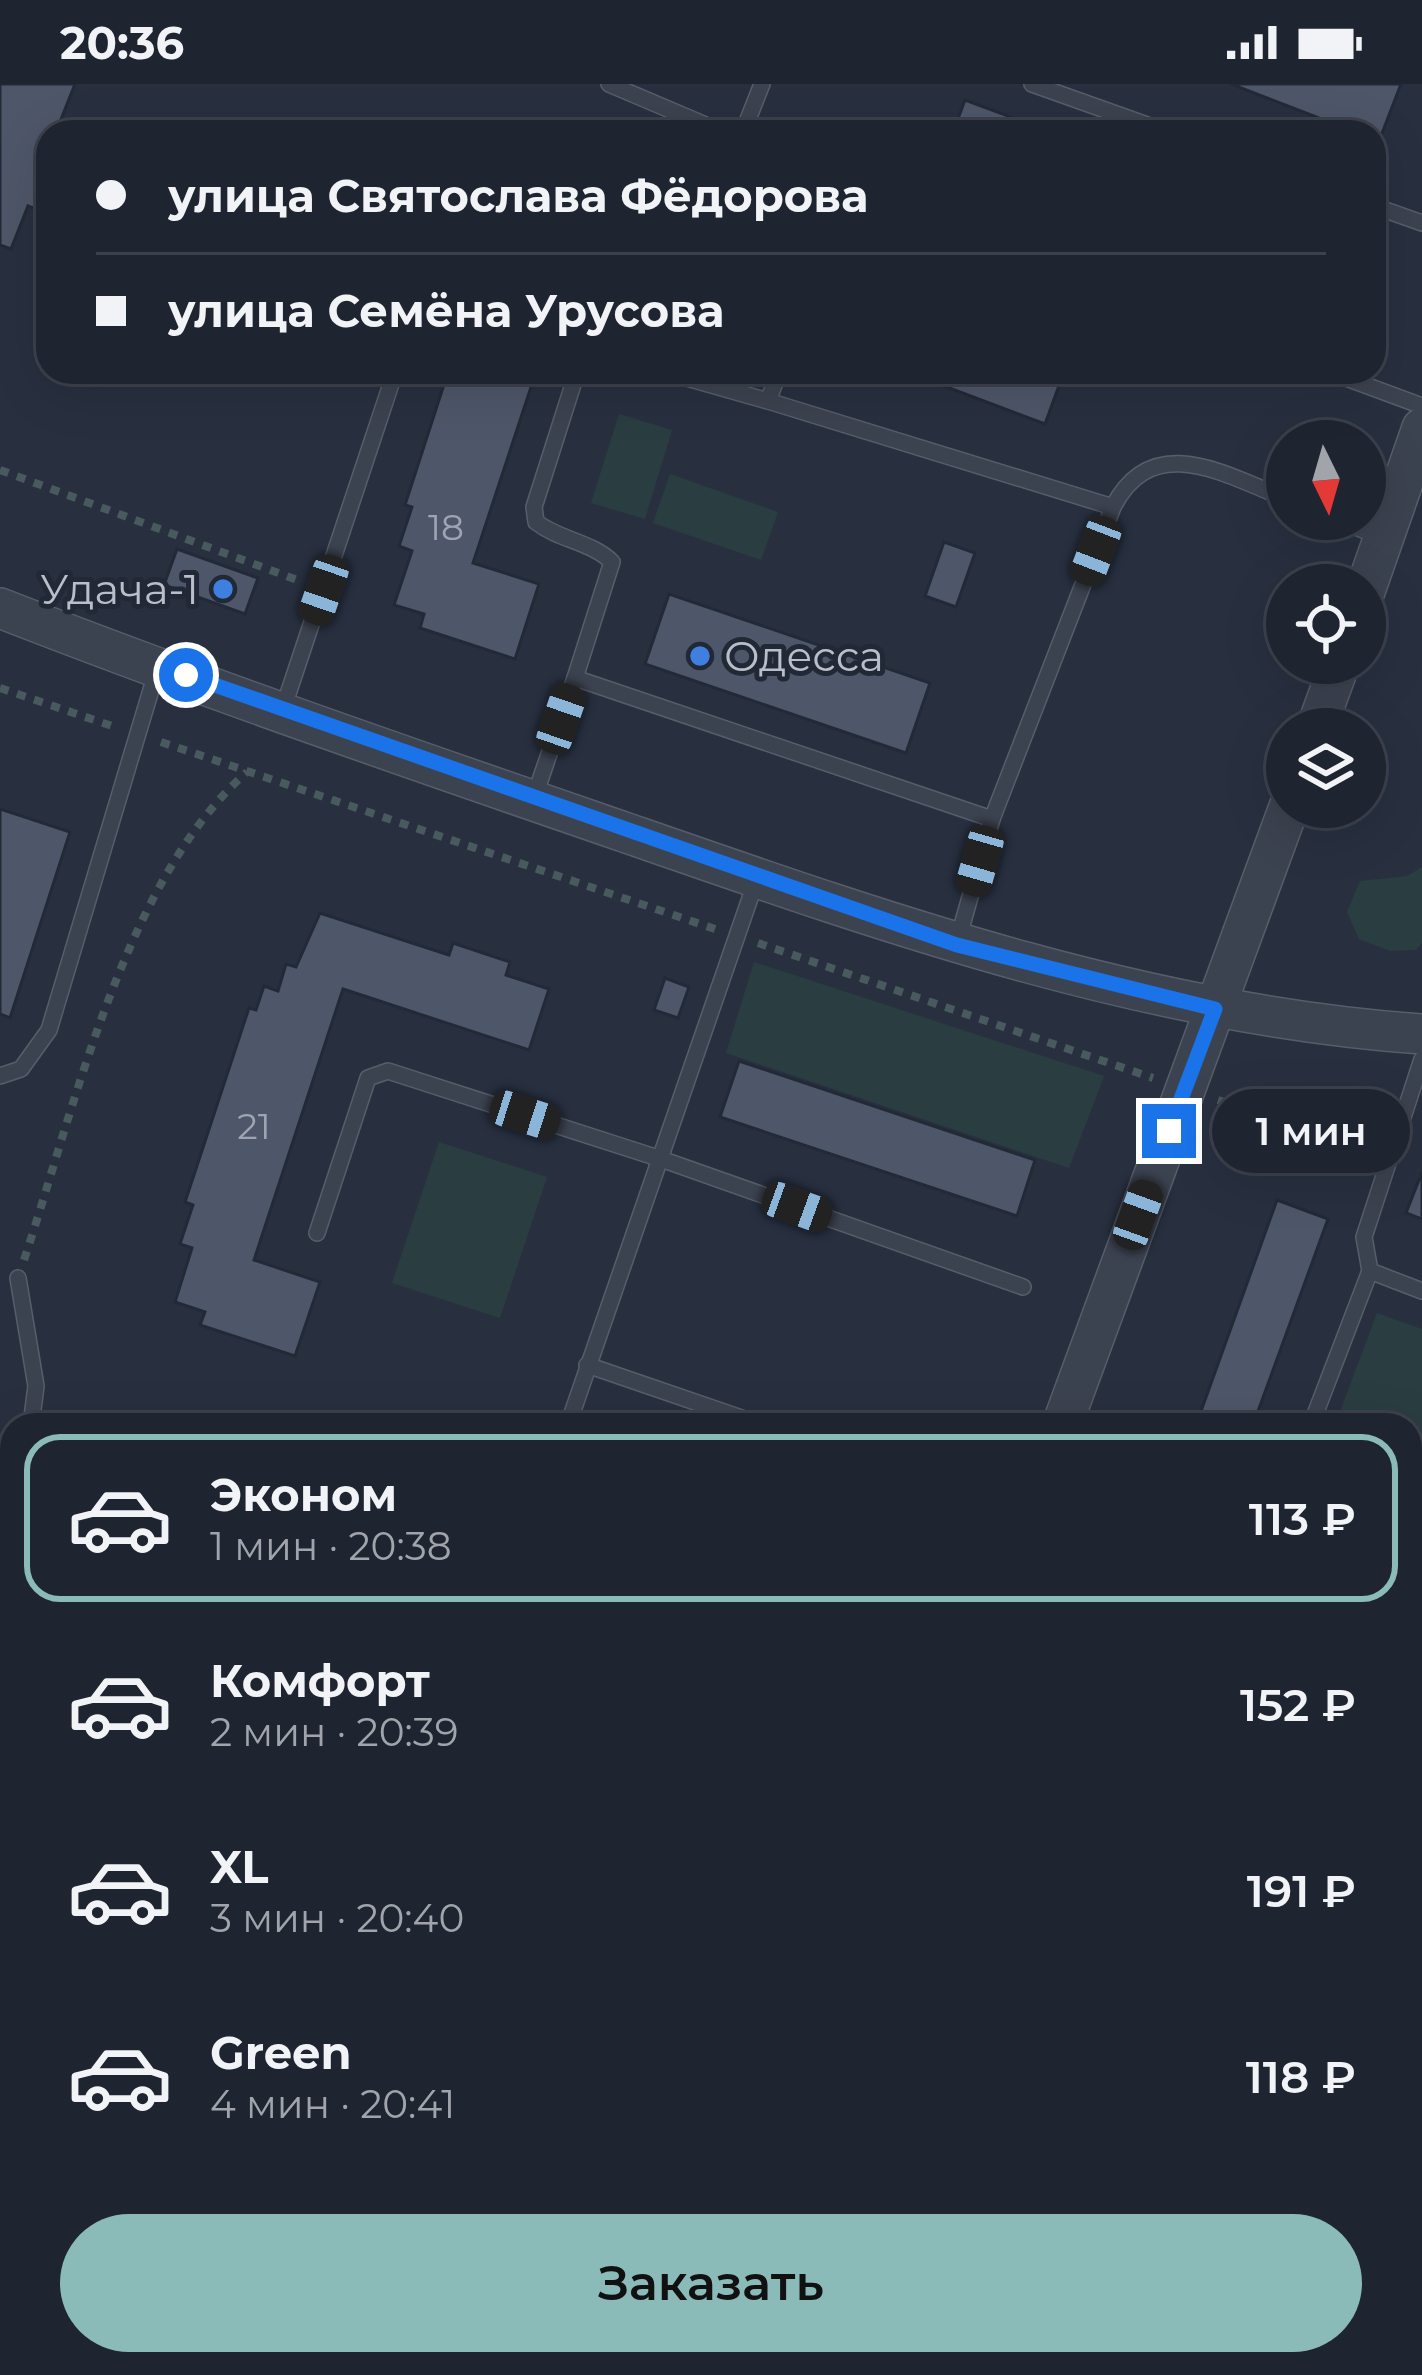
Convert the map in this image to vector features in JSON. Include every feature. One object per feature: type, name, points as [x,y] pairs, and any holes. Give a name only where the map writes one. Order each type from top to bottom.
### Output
[{"type":"street","points":[[1386,532],[1422,428]]},
{"type":"street","points":[[0,608],[533,801],[957,945],[1215,1009],[1316,1027],[1422,1034]]},
{"type":"street","points":[[1066,1413],[1280,828]]},
{"type":"lane","points":[[609,84],[694,120]]},
{"type":"lane","points":[[748,120],[762,84]]},
{"type":"lane","points":[[1032,84],[1133,120]]},
{"type":"lane","points":[[1386,210],[1422,223]]},
{"type":"lane","points":[[283,709],[391,384]]},
{"type":"lane","points":[[533,801],[612,562],[603,553],[550,533],[536,522],[534,507],[573,384]]},
{"type":"lane","points":[[710,384],[1113,507]]},
{"type":"lane","points":[[768,400],[774,384]]},
{"type":"lane","points":[[1362,384],[1422,406]]},
{"type":"lane","points":[[957,945],[992,819],[1113,507],[1131,480],[1173,460],[1194,462],[1266,491]]},
{"type":"lane","points":[[0,1076],[21,1070],[49,1030],[158,665]]},
{"type":"lane","points":[[575,678],[992,819]]},
{"type":"lane","points":[[572,1413],[757,878]]},
{"type":"lane","points":[[1316,1413],[1370,1271],[1364,1237],[1422,1059]]},
{"type":"lane","points":[[317,1233],[368,1078],[388,1071],[661,1159],[1023,1287]]},
{"type":"lane","points":[[1370,1271],[1422,1291]]},
{"type":"lane","points":[[18,1278],[36,1386],[33,1413]]},
{"type":"lane","points":[[587,1365],[727,1413]]},
{"type":"path","points":[[0,470],[324,590]]},
{"type":"path","points":[[18,1278],[109,1006],[153,896],[211,804],[248,771]]},
{"type":"green space","points":[[619,414],[672,430],[645,519],[591,503]]},
{"type":"green space","points":[[670,474],[778,512],[761,560],[653,523]]},
{"type":"green space","points":[[1422,867],[1422,943],[1416,950],[1390,951],[1359,939],[1347,912],[1360,881],[1407,876]]},
{"type":"green space","points":[[754,962],[1104,1076],[1069,1168],[726,1053]]},
{"type":"green space","points":[[439,1142],[547,1177],[500,1318],[392,1283]]},
{"type":"green space","points":[[1377,1313],[1422,1329],[1422,1413],[1340,1413]]},
{"type":"building","points":[[0,84],[75,84],[61,120],[36,120],[36,209],[28,206],[11,249],[0,245]]},
{"type":"building","points":[[1231,84],[1401,84],[1386,123],[1324,120]]},
{"type":"building","points":[[965,100],[1019,120],[958,120]]},
{"type":"building","points":[[444,384],[532,384],[473,563],[539,584],[515,659],[420,628],[424,614],[394,605],[412,551],[399,546],[412,507],[405,505]]},
{"type":"building","points":[[939,384],[1060,384],[1045,424]]},
{"type":"building","points":[[944,542],[975,553],[956,607],[925,596]]},
{"type":"building","points":[[177,549],[258,578],[245,614],[164,585]]},
{"type":"building","points":[[669,594],[930,683],[906,753],[645,664]]},
{"type":"building","points":[[0,809],[70,832],[10,1018],[0,1014]]},
{"type":"building","points":[[320,913],[449,955],[453,943],[510,962],[506,975],[549,989],[529,1050],[343,989],[254,1260],[320,1282],[295,1356],[200,1325],[205,1312],[175,1302],[192,1248],[180,1244],[193,1205],[185,1202],[249,1008],[256,1010],[264,986],[278,991],[286,964],[296,967]]},
{"type":"building","points":[[665,978],[689,987],[678,1018],[654,1010]]},
{"type":"building","points":[[739,1061],[1035,1160],[1017,1216],[720,1117]]},
{"type":"building","points":[[1422,1172],[1422,1219],[1406,1213]]},
{"type":"building","points":[[1277,1200],[1328,1219],[1257,1413],[1200,1413]]},
{"type":"place","name":"Удача-1","points":[[223,589]]},
{"type":"place","name":"Одесса","points":[[700,656]]},
{"type":"route","points":[[186,675],[533,801],[957,945],[1215,1009],[1169,1131]]}]
